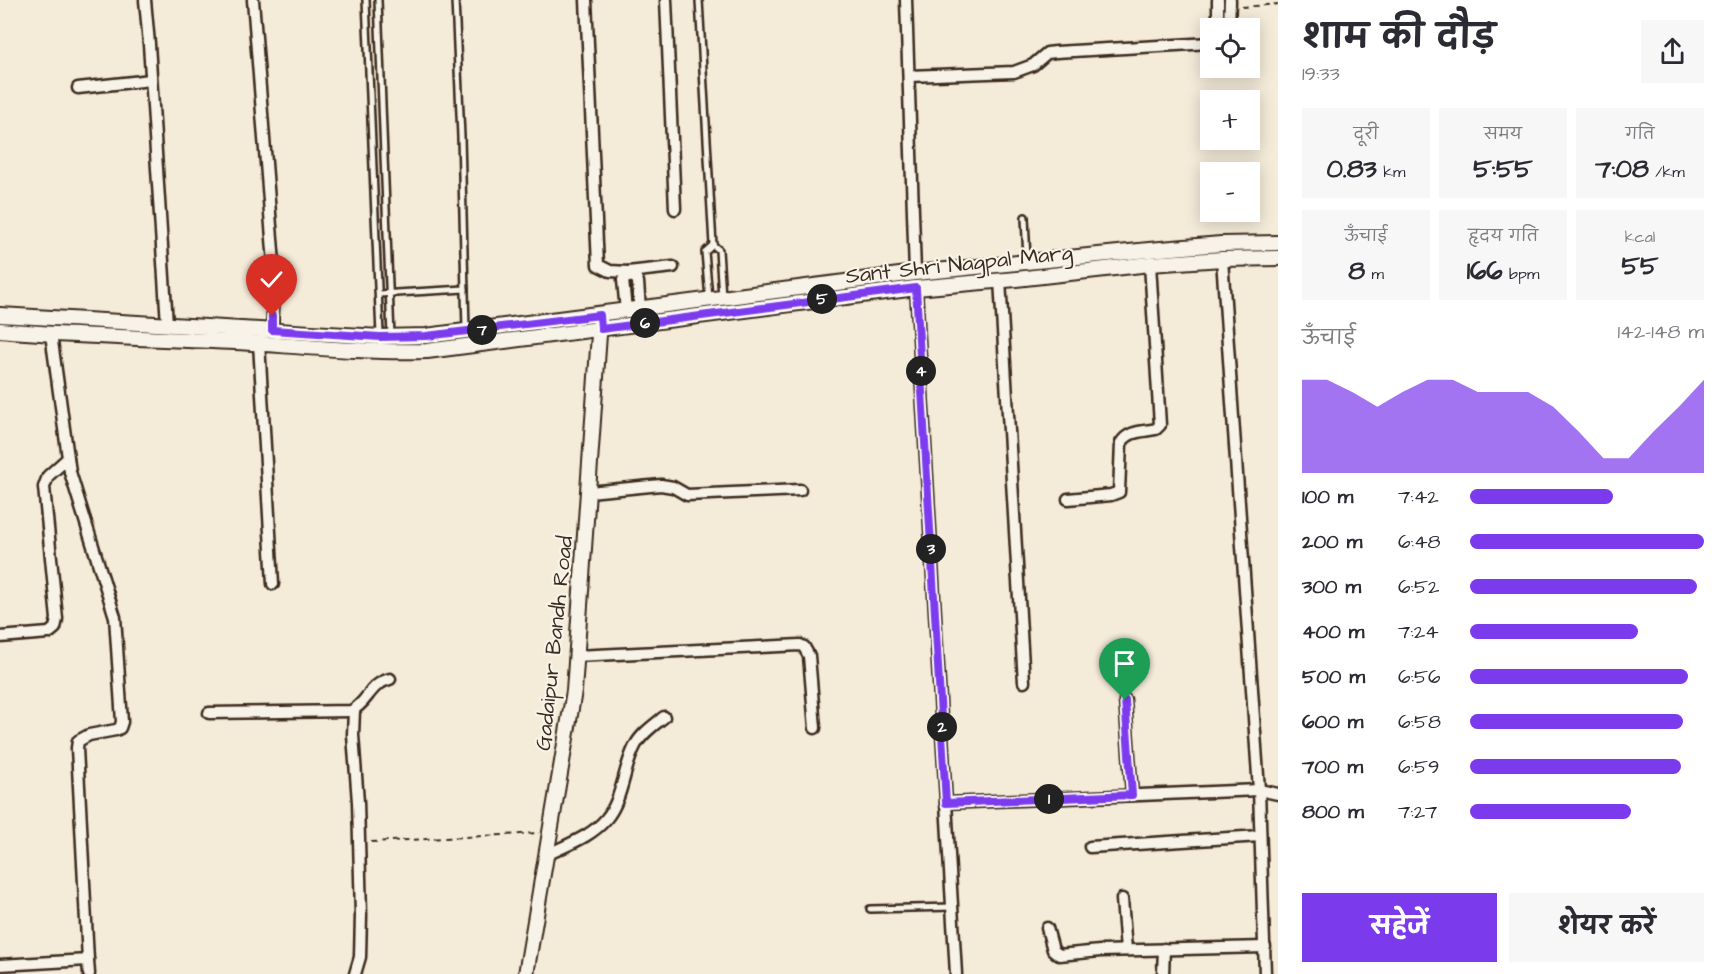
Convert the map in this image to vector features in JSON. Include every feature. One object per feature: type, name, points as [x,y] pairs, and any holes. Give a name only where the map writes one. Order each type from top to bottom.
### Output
[{"type":"main road","name":"Sant Shri Nagpal Marg","points":[[0,330],[416,351],[601,322],[633,310],[915,273],[1221,244],[1278,243]]},
{"type":"main road","name":"Sant Shri Nagpal Marg","points":[[0,315],[386,337],[601,322],[1150,264],[1278,258]]},
{"type":"main road","name":"Gadaipur Bandh Road","points":[[526,974],[574,692],[601,322]]},
{"type":"street","points":[[145,0],[167,324]]},
{"type":"street","points":[[253,0],[274,276],[272,330]]},
{"type":"street","points":[[586,0],[598,265],[610,271],[628,274],[673,267]]},
{"type":"street","points":[[666,0],[675,209]]},
{"type":"street","points":[[906,0],[915,273]]},
{"type":"street","points":[[1218,0],[1218,18]]},
{"type":"street","points":[[909,76],[1014,72],[1033,65],[1047,53],[1200,44]]},
{"type":"street","points":[[78,88],[151,80]]},
{"type":"street","points":[[1222,259],[1259,790],[1265,974]]},
{"type":"street","points":[[1068,499],[1111,495],[1119,492],[1121,443],[1127,436],[1156,429],[1160,425],[1150,264]]},
{"type":"street","points":[[628,274],[623,280],[623,285],[633,310]]},
{"type":"street","points":[[1000,280],[1024,682]]},
{"type":"street","points":[[916,288],[956,974]]},
{"type":"street","points":[[51,334],[70,472],[115,617],[122,722],[120,728],[116,730],[83,737],[78,741],[76,748],[89,974]]},
{"type":"street","points":[[259,344],[273,584]]},
{"type":"street","points":[[0,637],[49,633],[55,628],[57,619],[44,487],[48,476],[68,458]]},
{"type":"street","points":[[589,492],[661,485],[673,487],[687,495],[800,490]]},
{"type":"street","points":[[576,656],[800,645],[804,647],[809,656],[815,728]]},
{"type":"street","points":[[209,713],[354,710],[373,688],[390,679]]},
{"type":"street","points":[[1125,700],[1132,795]]},
{"type":"street","points":[[354,710],[361,952],[355,974]]},
{"type":"street","points":[[547,855],[590,833],[606,820],[613,810],[635,746],[649,729],[664,717]]},
{"type":"street","points":[[946,803],[1259,790],[1278,794]]},
{"type":"street","points":[[1090,847],[1260,836]]},
{"type":"street","points":[[1122,899],[1125,950]]},
{"type":"street","points":[[1047,928],[1053,950],[1059,955],[1125,950],[1265,947]]},
{"type":"street","points":[[1163,974],[1164,950]]},
{"type":"street","points":[[0,965],[88,960]]},
{"type":"lane","points":[[366,0],[378,294],[386,337]]},
{"type":"lane","points":[[378,0],[389,294],[386,337]]},
{"type":"lane","points":[[455,0],[466,332]]},
{"type":"lane","points":[[699,0],[712,245],[705,252],[716,299]]},
{"type":"lane","points":[[1025,217],[1027,261]]},
{"type":"lane","points":[[712,245],[719,250],[716,299]]},
{"type":"lane","points":[[378,294],[465,290]]},
{"type":"lane","points":[[870,909],[953,907]]},
{"type":"path","points":[[1230,4],[1278,4]]},
{"type":"path","points":[[359,843],[550,832]]},
{"type":"route","points":[[272,316],[272,330],[380,337],[466,332],[600,315],[601,329],[916,288],[946,803],[1132,795],[1125,700]]}]
